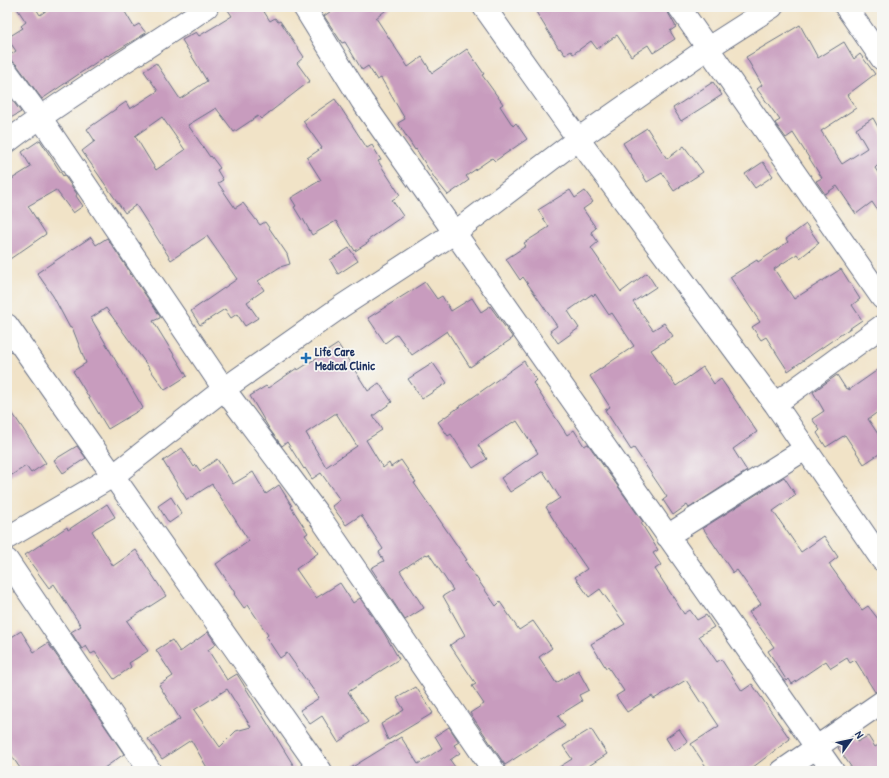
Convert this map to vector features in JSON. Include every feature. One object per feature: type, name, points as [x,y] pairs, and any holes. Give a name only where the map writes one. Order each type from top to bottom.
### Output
[{"type":"street","points":[[7,142],[40,117],[161,39],[207,7]]},
{"type":"street","points":[[304,7],[362,101],[833,771]]},
{"type":"street","points":[[484,7],[578,139],[775,404],[882,560]]},
{"type":"street","points":[[679,7],[882,298]]},
{"type":"street","points":[[7,538],[113,476],[224,389],[342,306],[454,233],[578,139],[708,48],[772,7]]},
{"type":"street","points":[[846,7],[882,58]]},
{"type":"street","points":[[7,72],[40,117],[224,389],[317,513],[494,771]]},
{"type":"street","points":[[7,326],[321,771]]},
{"type":"street","points":[[775,404],[882,326]]},
{"type":"street","points":[[667,536],[805,449]]},
{"type":"street","points":[[7,560],[150,771]]},
{"type":"street","points":[[782,771],[882,702]]},
{"type":"building","points":[[16,7],[35,7],[40,15],[51,7],[122,7],[134,27],[139,24],[146,33],[108,56],[107,55],[42,99],[17,65],[12,61],[7,60],[7,57],[16,51],[7,38],[23,28],[21,26],[26,22]]},
{"type":"building","points":[[226,7],[261,7],[270,21],[275,18],[278,22],[280,21],[304,57],[297,63],[310,81],[261,119],[258,116],[234,132],[216,108],[188,125],[210,157],[211,156],[220,168],[217,170],[223,180],[218,183],[235,208],[243,203],[260,225],[265,222],[287,254],[290,264],[280,267],[258,281],[264,290],[247,302],[258,318],[245,326],[237,314],[231,318],[225,309],[200,325],[191,311],[237,279],[207,236],[171,260],[136,205],[125,213],[82,151],[95,141],[87,129],[126,102],[130,109],[158,91],[144,71],[156,63],[180,99],[207,81],[182,40],[196,32],[199,36],[232,16]],"holes":[[[162,117],[185,150],[156,170],[135,136]]]},
{"type":"building","points":[[337,7],[390,7],[376,18],[408,67],[422,57],[432,73],[467,49],[484,74],[482,75],[503,104],[500,106],[513,126],[516,123],[527,139],[495,161],[492,158],[466,176],[469,180],[448,195],[435,179],[398,123],[405,119],[381,78],[377,80],[368,66],[362,70],[345,42],[342,43],[324,16]]},
{"type":"building","points":[[533,7],[665,7],[676,27],[670,31],[675,39],[653,53],[648,45],[631,56],[617,35],[597,49],[591,41],[573,54],[571,51],[565,55],[560,48],[559,49]]},
{"type":"building","points":[[800,25],[818,58],[844,42],[854,59],[860,54],[875,74],[847,95],[856,108],[821,131],[842,164],[867,148],[856,129],[873,118],[882,134],[882,172],[878,165],[875,168],[882,179],[882,217],[872,202],[856,214],[837,186],[825,194],[816,181],[822,178],[793,133],[786,138],[775,123],[780,120],[757,89],[762,85],[746,57]]},
{"type":"building","points":[[713,82],[722,95],[681,121],[673,108]]},
{"type":"building","points":[[7,93],[21,112],[7,120]]},
{"type":"building","points":[[335,99],[367,148],[372,145],[381,160],[378,161],[400,195],[392,200],[403,216],[368,240],[369,242],[355,251],[336,221],[312,235],[294,207],[296,206],[291,198],[321,180],[307,158],[322,148],[303,121]]},
{"type":"building","points":[[647,128],[667,159],[684,146],[703,172],[674,191],[662,173],[647,182],[623,143]]},
{"type":"building","points":[[40,140],[63,176],[64,175],[77,194],[76,196],[83,206],[73,213],[56,190],[28,206],[46,234],[7,261],[7,182],[31,167],[22,152]]},
{"type":"building","points":[[763,162],[773,176],[755,188],[745,174]]},
{"type":"building","points":[[570,190],[575,198],[585,191],[593,202],[583,209],[596,228],[591,232],[598,242],[591,248],[621,292],[647,273],[656,287],[633,302],[653,330],[664,323],[673,336],[651,350],[676,386],[703,367],[714,384],[721,379],[757,432],[733,449],[747,471],[689,508],[687,505],[673,515],[663,500],[667,497],[634,448],[631,450],[605,410],[610,407],[590,376],[634,346],[612,313],[609,315],[595,294],[593,296],[592,294],[568,311],[579,328],[558,343],[550,331],[557,326],[523,277],[520,280],[506,259],[526,246],[524,243],[549,227],[538,210]]},
{"type":"building","points":[[806,224],[819,243],[800,258],[797,254],[774,269],[794,299],[841,269],[860,299],[852,305],[862,320],[788,371],[766,337],[761,340],[752,327],[760,322],[730,277],[757,260],[758,262],[788,242],[786,239]]},
{"type":"building","points":[[91,237],[96,245],[107,238],[128,269],[130,275],[131,274],[160,316],[160,318],[153,321],[187,376],[165,390],[106,308],[91,318],[143,408],[108,429],[73,371],[86,363],[72,327],[70,328],[53,296],[37,273]]},
{"type":"building","points":[[349,248],[358,261],[338,274],[330,260]]},
{"type":"building","points":[[425,282],[437,299],[442,296],[451,311],[472,298],[481,312],[490,306],[513,338],[470,367],[447,331],[412,355],[397,334],[385,343],[368,318]]},
{"type":"building","points":[[338,344],[368,391],[379,383],[392,402],[373,416],[382,430],[366,440],[383,468],[389,463],[391,467],[401,460],[416,482],[414,483],[467,560],[465,561],[496,606],[500,602],[519,630],[533,621],[552,648],[539,657],[556,683],[578,670],[589,690],[579,695],[582,701],[558,716],[565,726],[505,765],[470,713],[484,704],[472,686],[476,684],[450,645],[465,635],[443,596],[453,590],[429,554],[426,554],[400,571],[424,608],[405,620],[371,568],[384,561],[379,552],[383,549],[361,515],[346,525],[332,506],[340,500],[321,473],[312,479],[287,442],[282,446],[270,430],[250,396],[266,386],[268,388],[297,368],[298,370]],"holes":[[[336,413],[357,446],[326,467],[306,433]]]},
{"type":"building","points":[[524,361],[536,380],[533,383],[567,435],[574,430],[584,446],[588,444],[643,522],[641,523],[658,550],[653,553],[661,565],[655,569],[684,614],[690,610],[697,620],[706,615],[714,627],[699,636],[717,662],[721,659],[742,691],[752,684],[790,739],[748,771],[709,771],[691,744],[719,726],[703,702],[701,703],[686,680],[654,699],[652,696],[627,712],[616,696],[624,691],[608,667],[606,668],[591,644],[625,624],[600,589],[589,597],[575,577],[587,569],[546,507],[560,498],[543,471],[510,492],[501,478],[538,453],[517,421],[514,423],[513,422],[478,445],[487,459],[473,468],[451,434],[448,436],[438,422]]},
{"type":"building","points":[[433,363],[447,383],[422,399],[408,379]]},
{"type":"building","points":[[882,367],[882,409],[868,419],[882,440],[882,452],[864,464],[845,435],[826,447],[817,433],[820,430],[812,419],[824,411],[813,392],[837,375],[846,389],[848,388],[849,390]]},
{"type":"building","points":[[7,405],[46,463],[31,473],[26,466],[7,478]]},
{"type":"building","points":[[77,446],[86,458],[63,473],[54,460]]},
{"type":"building","points":[[182,448],[194,467],[196,465],[200,471],[217,459],[233,484],[253,472],[266,494],[279,485],[308,533],[305,535],[318,553],[296,569],[316,598],[340,583],[353,603],[360,598],[384,633],[399,659],[348,692],[368,722],[338,742],[322,716],[310,724],[300,710],[319,698],[287,653],[280,658],[266,637],[268,635],[248,605],[244,608],[216,564],[249,541],[212,484],[187,500],[163,461]]},
{"type":"building","points":[[784,477],[796,495],[773,511],[801,552],[824,536],[838,557],[829,564],[862,610],[868,606],[882,624],[882,690],[875,692],[855,660],[850,663],[847,658],[831,668],[826,661],[792,684],[789,679],[787,681],[768,651],[774,647],[749,612],[761,604],[737,570],[733,573],[703,528]]},
{"type":"building","points":[[171,497],[182,514],[169,523],[158,506]]},
{"type":"building","points":[[107,504],[115,517],[92,531],[113,566],[136,550],[166,596],[127,621],[148,651],[129,663],[131,667],[114,679],[95,652],[91,654],[86,646],[82,649],[71,632],[81,626],[54,584],[49,588],[25,555],[67,527],[68,530]]},
{"type":"building","points":[[21,631],[34,652],[48,643],[124,754],[100,771],[22,771],[7,749],[7,640]]},
{"type":"building","points":[[208,632],[216,644],[208,650],[227,680],[237,674],[297,771],[209,771],[191,740],[162,759],[148,739],[180,719],[159,685],[173,676],[156,650],[172,640],[180,652]],"holes":[[[227,689],[251,727],[236,731],[220,747],[194,710]]]},
{"type":"building","points":[[416,687],[433,713],[388,740],[381,724],[404,710],[397,698]]},
{"type":"building","points":[[449,727],[459,742],[454,745],[460,753],[450,760],[458,771],[346,771],[401,737],[418,764],[442,748],[435,736]]},
{"type":"building","points":[[591,729],[607,754],[581,771],[553,771],[572,759],[563,746]]},
{"type":"building","points":[[679,729],[688,742],[674,751],[666,738]]},
{"type":"building","points":[[868,736],[875,747],[882,743],[882,771],[854,771],[838,748],[854,737],[857,742]]},
{"type":"place","name":"Life Care Medical Clinic","points":[[306,358]]}]
